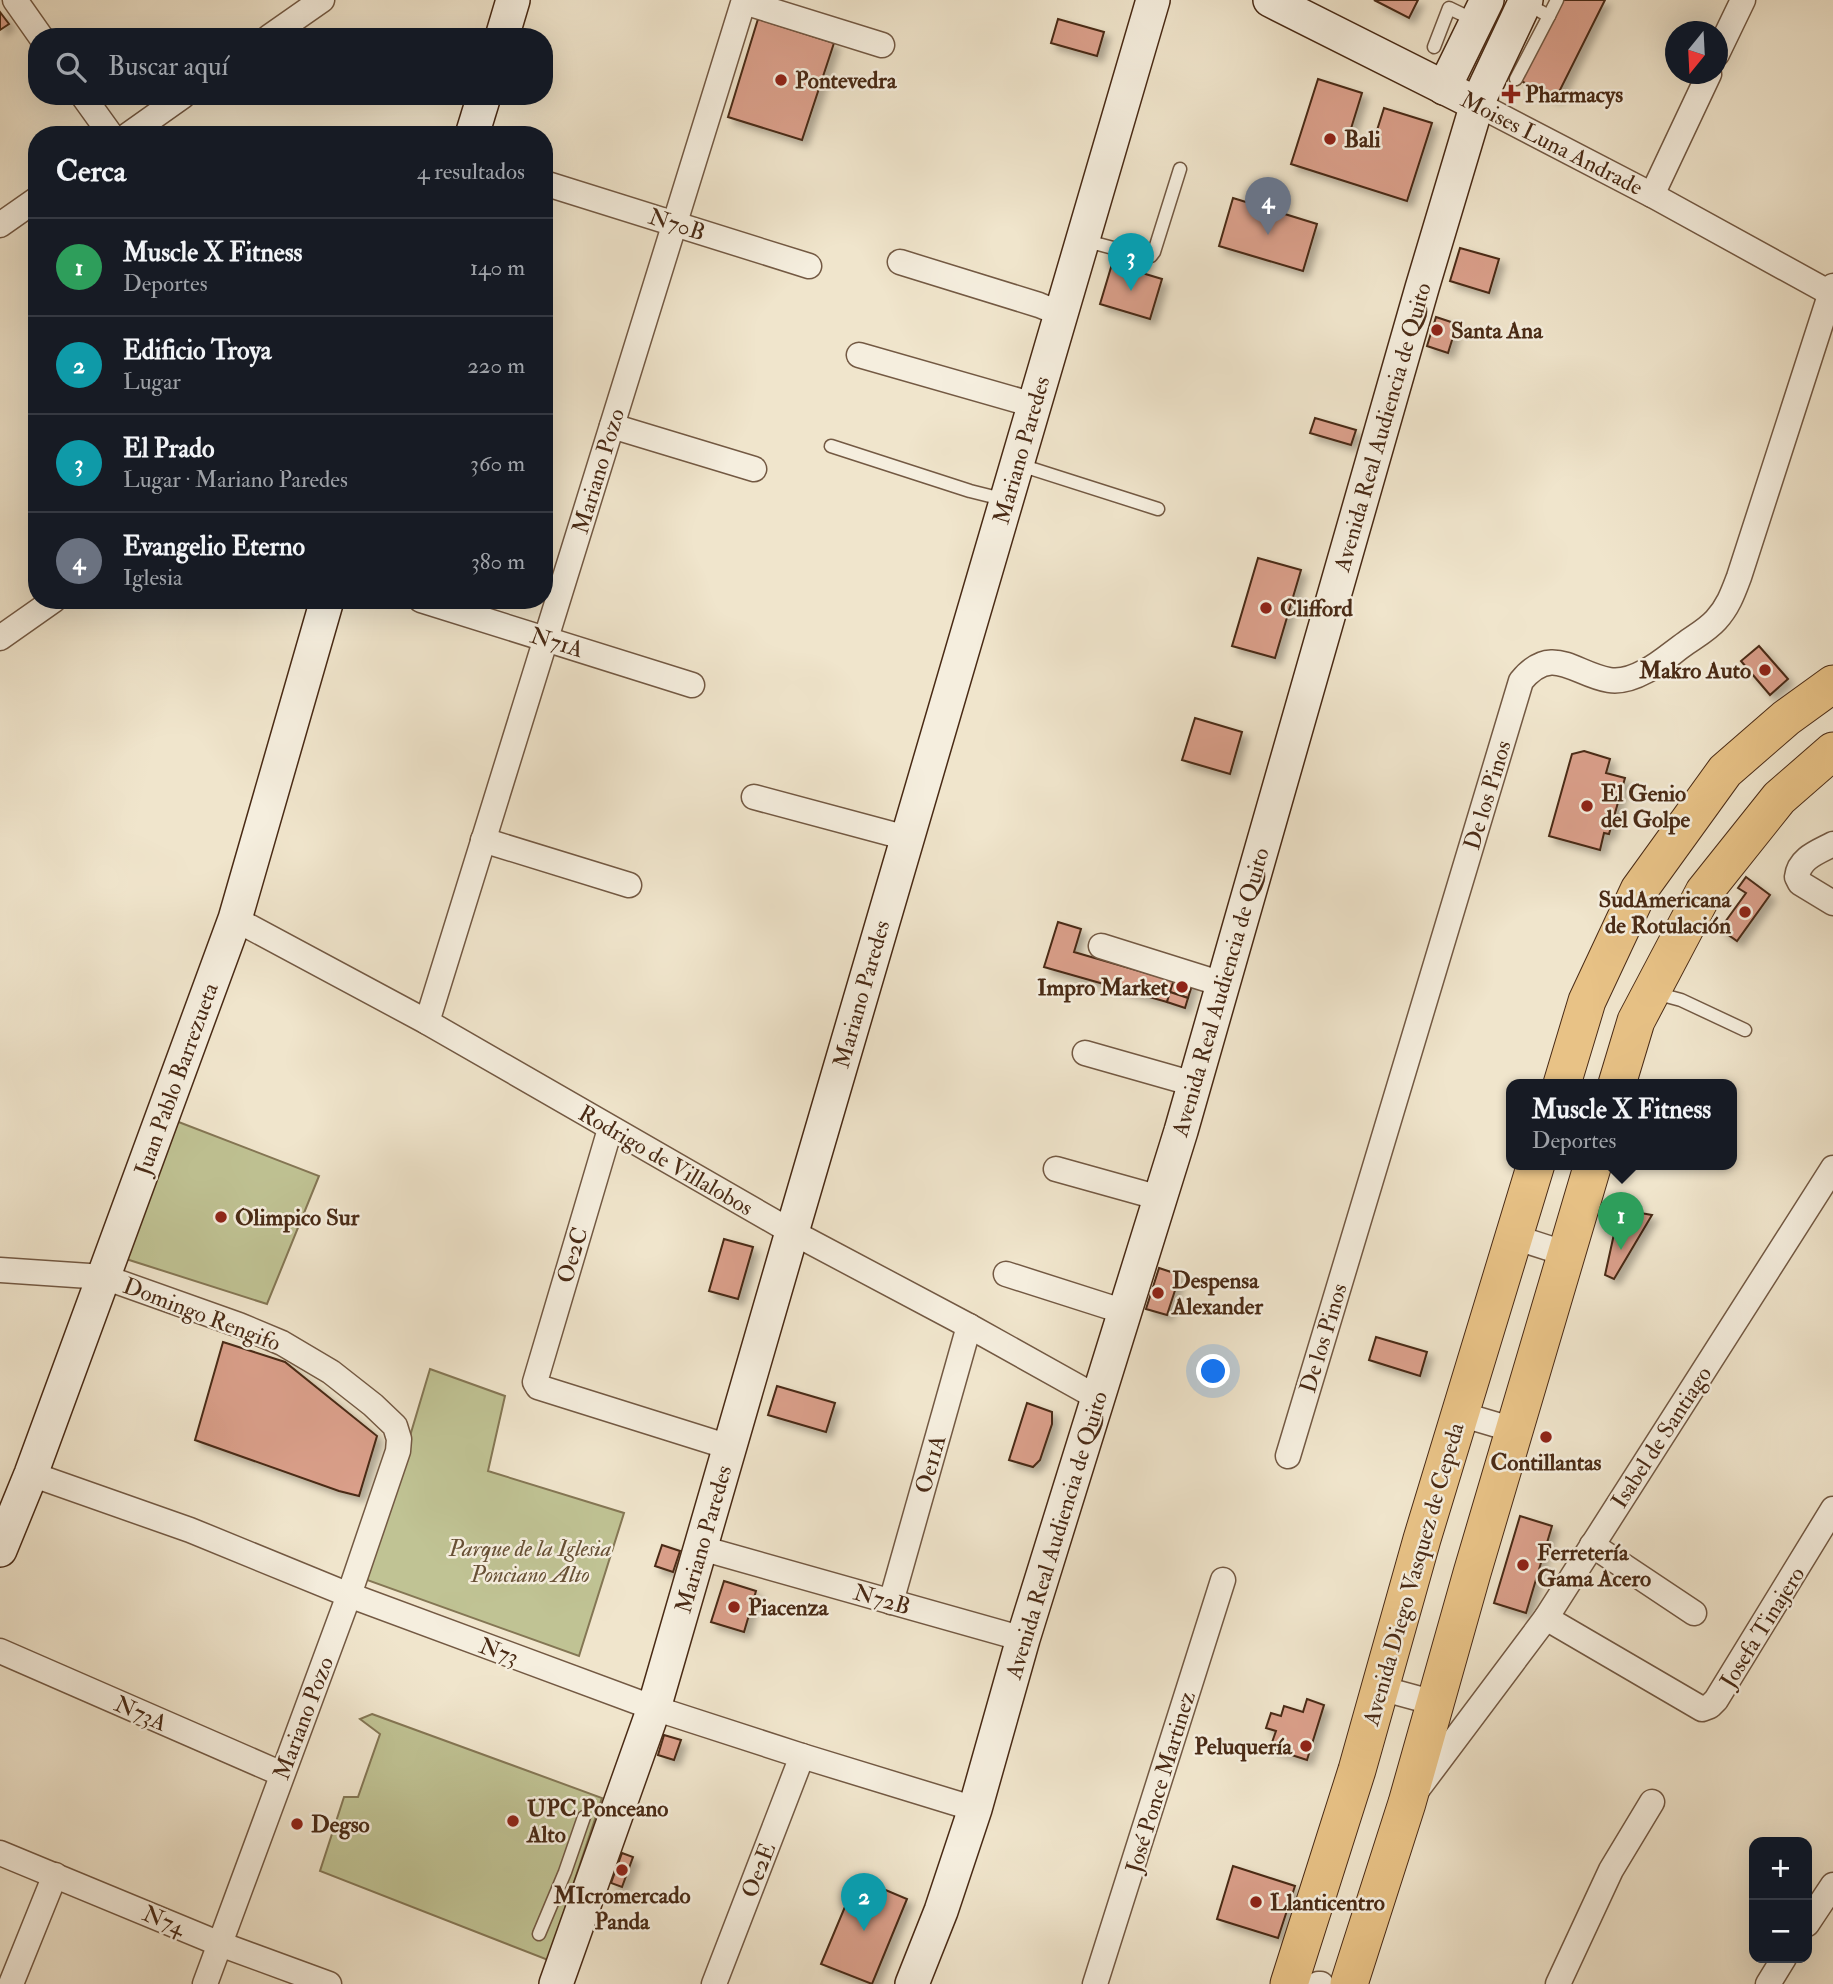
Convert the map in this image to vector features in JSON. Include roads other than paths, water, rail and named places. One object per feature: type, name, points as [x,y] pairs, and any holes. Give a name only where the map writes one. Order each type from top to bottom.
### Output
[{"type":"main road","points":[[505,28],[513,0]]},
{"type":"main road","name":"Mariano Paredes","points":[[556,1984],[579,1877],[654,1708],[1017,464],[1030,404],[1061,314],[1153,0]]},
{"type":"main road","name":"Moises Luna Andrade","points":[[1270,0],[1477,104]]},
{"type":"main road","name":"Avenida Real Audiencia de Quito","points":[[912,1984],[941,1911],[975,1809],[1023,1639],[1160,1198],[1477,104],[1539,5]]},
{"type":"main road","points":[[1444,88],[1466,7]]},
{"type":"main road","points":[[475,126],[481,105]]},
{"type":"main road","name":"Juan Pablo Barrezueta","points":[[0,1549],[104,1277],[235,919],[324,609]]},
{"type":"main road","points":[[1564,1079],[1587,1001],[1639,890],[1726,771],[1786,718],[1833,684]]},
{"type":"main road","points":[[1619,1079],[1636,1021],[1704,892],[1779,797],[1833,751]]},
{"type":"main road","name":"Avenida Diego Vasquez de Cepeda","points":[[1289,1984],[1357,1770],[1422,1539],[1534,1170]]},
{"type":"main road","points":[[1349,1984],[1407,1803],[1591,1170]]},
{"type":"street","points":[[15,0],[35,28]]},
{"type":"street","points":[[282,28],[322,0]]},
{"type":"street","points":[[1728,31],[1743,0]]},
{"type":"street","points":[[744,1],[882,46]]},
{"type":"street","name":"Mariano Pozo","points":[[427,1022],[744,1]]},
{"type":"street","points":[[1652,195],[1704,84]]},
{"type":"street","name":"Moises Luna Andrade","points":[[1477,104],[1831,289]]},
{"type":"street","points":[[89,105],[105,126]]},
{"type":"street","points":[[141,126],[170,105]]},
{"type":"street","name":"N70B","points":[[553,186],[809,266]]},
{"type":"street","points":[[0,225],[28,205]]},
{"type":"street","points":[[900,262],[1040,305],[1061,314]]},
{"type":"street","name":"De los Pinos","points":[[1287,1457],[1521,681],[1530,670],[1541,663],[1553,662],[1610,680],[1629,679],[1647,671],[1715,622],[1729,603],[1739,577],[1831,289]]},
{"type":"street","points":[[859,355],[1030,404]]},
{"type":"street","points":[[612,426],[754,469]]},
{"type":"street","points":[[0,638],[41,609]]},
{"type":"street","name":"N71A","points":[[451,609],[692,685]]},
{"type":"street","points":[[754,797],[907,838]]},
{"type":"street","points":[[483,841],[629,885]]},
{"type":"street","points":[[1833,844],[1802,862],[1797,877],[1800,883],[1833,903]]},
{"type":"street","name":"Rodrigo de Villalobos","points":[[235,919],[427,1022],[792,1232],[1098,1398]]},
{"type":"street","points":[[1101,947],[1222,984]]},
{"type":"street","points":[[1085,1053],[1194,1084]]},
{"type":"street","name":"Oe2C","points":[[610,1129],[535,1382],[538,1387],[729,1447]]},
{"type":"street","name":"Isabel de Santiago","points":[[1407,1803],[1546,1618],[1833,1168]]},
{"type":"street","points":[[1056,1169],[1160,1198]]},
{"type":"street","points":[[1514,1237],[1567,1254]]},
{"type":"street","name":"Domingo Rengifo","points":[[0,1270],[104,1277],[282,1343],[331,1372],[373,1405],[395,1426],[399,1438],[398,1451]]},
{"type":"street","points":[[1006,1274],[1125,1312]]},
{"type":"street","name":"Oe11A","points":[[891,1602],[969,1326]]},
{"type":"street","points":[[1460,1414],[1514,1430]]},
{"type":"street","name":"Mariano Pozo","points":[[205,1984],[349,1595],[398,1451]]},
{"type":"street","name":"N73","points":[[30,1474],[190,1530],[349,1595],[654,1708],[975,1809]]},
{"type":"street","name":"Josefa Tinajero","points":[[1546,1618],[1702,1709],[1716,1700],[1830,1520]]},
{"type":"street","points":[[1592,1545],[1694,1613]]},
{"type":"street","name":"N72B","points":[[701,1548],[1023,1639]]},
{"type":"street","name":"José Ponce Martinez","points":[[1095,1984],[1223,1580]]},
{"type":"street","name":"N73A","points":[[0,1651],[282,1774]]},
{"type":"street","points":[[1380,1688],[1435,1703]]},
{"type":"street","name":"Oe2E","points":[[714,1984],[802,1756]]},
{"type":"street","points":[[1558,1984],[1611,1870],[1652,1802]]},
{"type":"street","name":"N74","points":[[0,1853],[220,1944],[328,1984]]},
{"type":"street","points":[[11,1984],[55,1875]]},
{"type":"street","points":[[1812,1916],[1833,1885]]},
{"type":"street","points":[[1768,1984],[1781,1963]]},
{"type":"lane","points":[[1516,79],[1539,5]]},
{"type":"lane","points":[[1434,47],[1466,7]]},
{"type":"lane","points":[[1083,240],[1151,256],[1180,169]]},
{"type":"lane","points":[[831,446],[1006,500]]},
{"type":"lane","points":[[1017,464],[1158,509]]},
{"type":"lane","points":[[1651,992],[1681,1000],[1745,1030]]},
{"type":"lane","points":[[539,1934],[579,1877],[584,1817]]},
{"type":"place","name":"Pontevedra","points":[[781,80]]},
{"type":"place","name":"Pharmacys","points":[[1511,94]]},
{"type":"place","name":"Bali","points":[[1330,139]]},
{"type":"place","name":"Evangelio Eterno","points":[[1268,235]]},
{"type":"place","name":"El Prado","points":[[1131,291]]},
{"type":"place","name":"Santa Ana","points":[[1437,330]]},
{"type":"place","name":"Clifford","points":[[1266,608]]},
{"type":"place","name":"Makro Auto","points":[[1765,670]]},
{"type":"place","name":"El Genio del Golpe","points":[[1587,806]]},
{"type":"place","name":"SudAmericana de Rotulación","points":[[1745,912]]},
{"type":"place","name":"Impro Market","points":[[1182,987]]},
{"type":"place","name":"Olimpico Sur","points":[[221,1217]]},
{"type":"place","name":"Muscle X Fitness","points":[[1621,1250]]},
{"type":"place","name":"Despensa Alexander","points":[[1158,1293]]},
{"type":"place","name":"Contillantas","points":[[1546,1437]]},
{"type":"place","name":"Ferretería Gama Acero","points":[[1523,1565]]},
{"type":"place","name":"Piacenza","points":[[734,1607]]},
{"type":"place","name":"Peluquería","points":[[1306,1746]]},
{"type":"place","name":"UPC Ponceano Alto","points":[[513,1821]]},
{"type":"place","name":"Degso","points":[[297,1824]]},
{"type":"place","name":"MIcromercado Panda","points":[[622,1870]]},
{"type":"place","name":"Llanticentro","points":[[1256,1902]]},
{"type":"place","name":"Edificio Troya","points":[[864,1931]]},
{"type":"park label","name":"Parque de la Iglesia Ponciano Alto","points":[[530,1561]]}]
